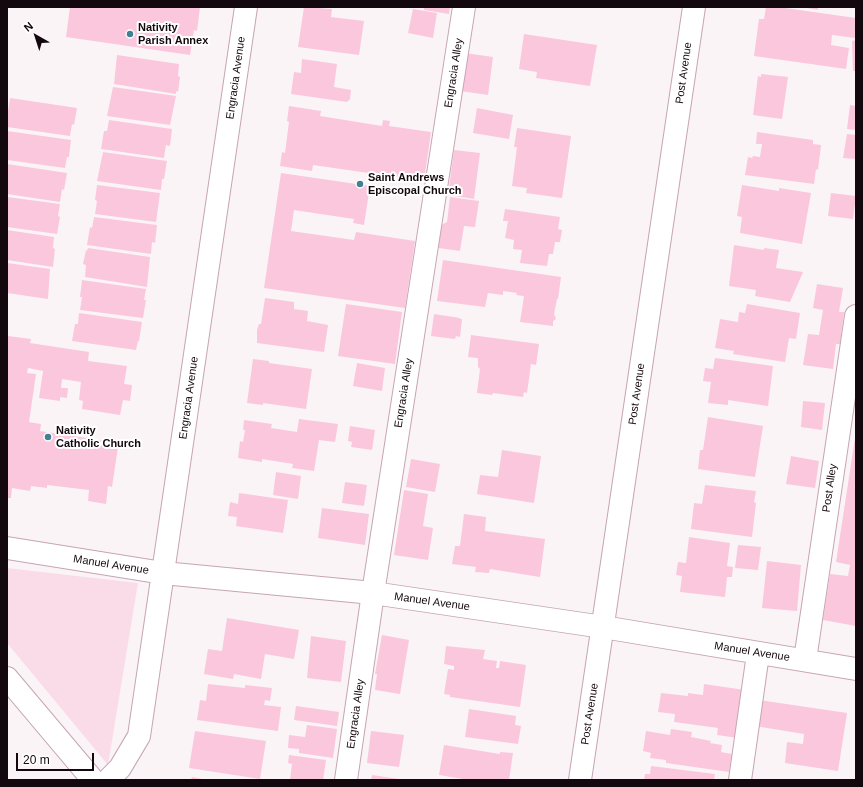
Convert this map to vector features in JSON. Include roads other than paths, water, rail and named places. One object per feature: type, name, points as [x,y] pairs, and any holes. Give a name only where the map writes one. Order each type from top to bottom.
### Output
[{"type":"street","name":"Engracia Avenue","points":[[108,780],[120,768],[139,736],[246,7]]},
{"type":"street","name":"Engracia Alley","points":[[346,780],[373,593],[464,7]]},
{"type":"street","name":"Post Avenue","points":[[580,780],[694,7]]},
{"type":"street","name":"Post Alley","points":[[805,660],[856,316]]},
{"type":"street","name":"Manuel Avenue","points":[[7,548],[163,573],[373,593],[603,627],[758,654],[856,669]]},
{"type":"street","points":[[740,780],[758,654]]},
{"type":"street","points":[[7,678],[93,780]]},
{"type":"place","name":"Nativity Parish Annex","points":[[130,34]]},
{"type":"place","name":"Saint Andrews Episcopal Church","points":[[360,184]]},
{"type":"place","name":"Nativity Catholic Church","points":[[48,437]]}]
